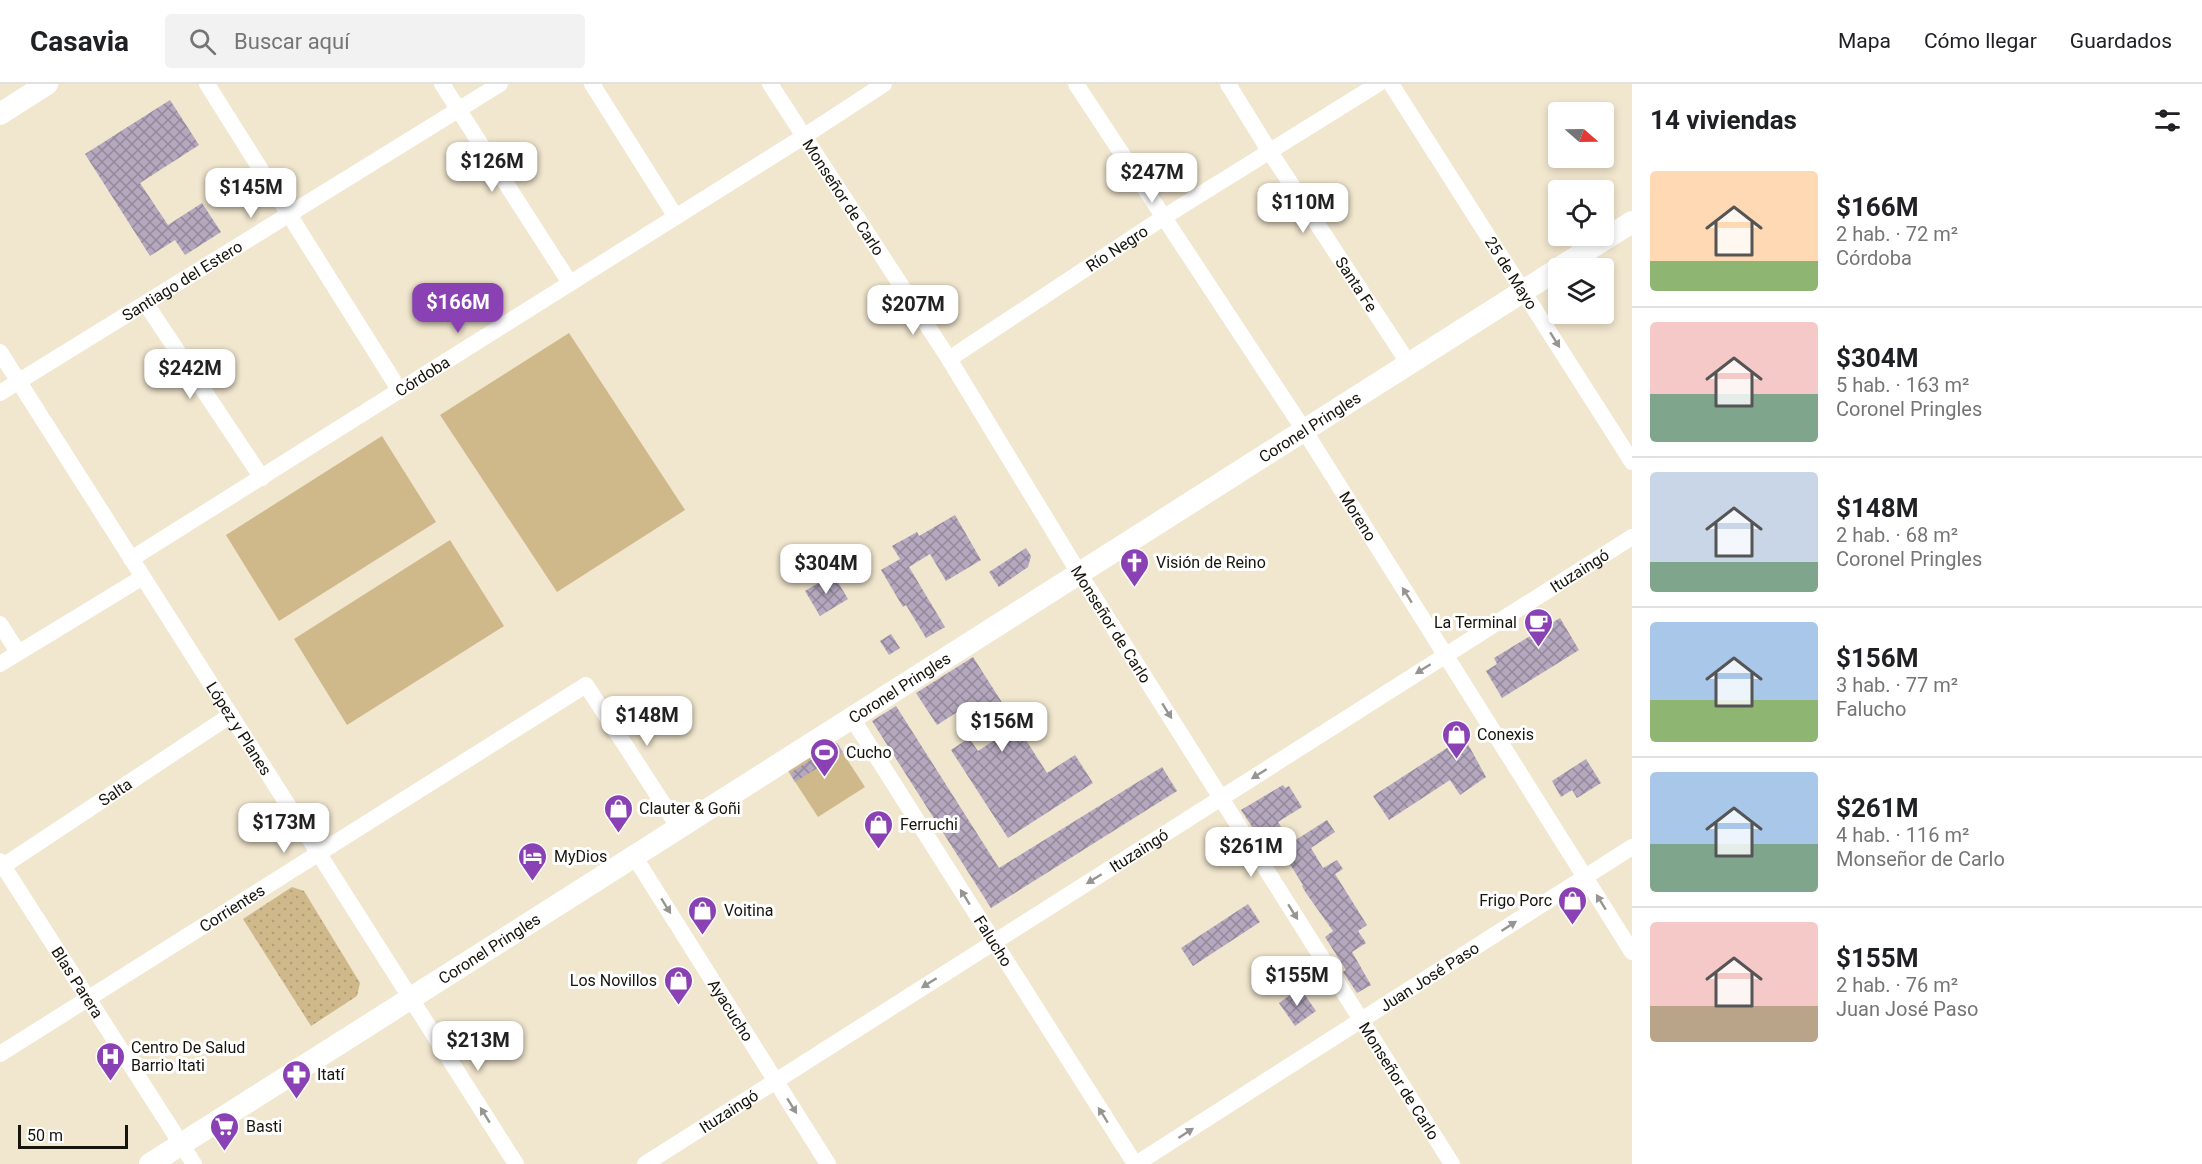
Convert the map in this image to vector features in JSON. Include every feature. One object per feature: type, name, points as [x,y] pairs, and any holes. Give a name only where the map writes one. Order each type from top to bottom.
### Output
[{"type":"main road","points":[[0,114],[47,84]]},
{"type":"main road","name":"Coronel Pringles","points":[[1575,258],[1632,222]]},
{"type":"main road","name":"Coronel Pringles","points":[[150,1164],[1548,275]]},
{"type":"street","points":[[207,84],[400,391]]},
{"type":"street","points":[[442,84],[570,283]]},
{"type":"street","name":"Santiago del Estero","points":[[0,393],[500,84]]},
{"type":"street","points":[[592,84],[676,217]]},
{"type":"street","name":"Monseñor de Carlo","points":[[770,84],[949,359],[1079,573],[1452,1164]]},
{"type":"street","name":"Córdoba","points":[[131,559],[884,84]]},
{"type":"street","name":"Moreno","points":[[1076,84],[1304,430],[1632,952]]},
{"type":"street","name":"Santa Fe","points":[[1228,84],[1409,364]]},
{"type":"street","name":"Río Negro","points":[[949,359],[1164,217],[1378,84]]},
{"type":"street","name":"25 de Mayo","points":[[1391,84],[1632,462]]},
{"type":"street","points":[[146,303],[262,478]]},
{"type":"street","name":"López y Planes","points":[[0,352],[516,1164]]},
{"type":"street","name":"Ituzaingó","points":[[645,1164],[1632,537]]},
{"type":"street","points":[[0,664],[143,577]]},
{"type":"street","points":[[0,624],[18,652]]},
{"type":"street","name":"Corrientes","points":[[0,1054],[586,685],[679,828]]},
{"type":"street","name":"Salta","points":[[1,865],[231,715]]},
{"type":"street","name":"Falucho","points":[[852,718],[1136,1164]]},
{"type":"street","name":"Juan José Paso","points":[[1136,1164],[1632,848]]},
{"type":"street","name":"Ayacucho","points":[[634,856],[828,1164]]},
{"type":"street","name":"Blas Parera","points":[[1,865],[194,1164]]},
{"type":"shaded area","points":[[569,333],[685,510],[557,592],[440,415]]},
{"type":"shaded area","points":[[382,436],[436,522],[279,621],[226,535]]},
{"type":"shaded area","points":[[450,540],[504,626],[347,725],[294,639]]},
{"type":"shaded area","name":"Cucho","points":[[835,741],[865,787],[818,817],[788,771]]},
{"type":"shaded area","points":[[292,887],[304,891],[360,983],[357,996],[311,1026],[243,919]]},
{"type":"building","points":[[170,100],[199,145],[140,183],[168,225],[202,203],[221,232],[185,255],[175,240],[150,256],[85,154]]},
{"type":"building","points":[[955,515],[981,560],[946,581],[930,554],[909,567],[945,627],[926,638],[906,605],[903,607],[881,570],[900,559],[892,546],[917,532],[919,536]]},
{"type":"building","points":[[1026,548],[1031,556],[1028,567],[999,587],[989,572]]},
{"type":"building","points":[[833,574],[848,599],[820,616],[805,591]]},
{"type":"building","points":[[1560,618],[1579,650],[1502,698],[1486,671],[1497,664],[1494,658]]},
{"type":"building","points":[[891,634],[900,648],[889,655],[880,641]]},
{"type":"building","points":[[973,657],[1047,773],[1075,755],[1093,783],[1008,838],[951,750],[969,738],[978,751],[996,739],[973,702],[937,725],[916,693]]},
{"type":"building","points":[[896,706],[999,868],[1162,767],[1177,791],[991,908],[872,721]]},
{"type":"building","points":[[1464,737],[1486,777],[1460,795],[1450,780],[1389,820],[1373,796]]},
{"type":"building","points":[[837,743],[843,752],[795,782],[790,773]]},
{"type":"building","points":[[1586,759],[1601,783],[1577,798],[1572,790],[1561,797],[1552,781]]},
{"type":"building","points":[[1283,785],[1285,788],[1289,786],[1302,807],[1278,822],[1291,843],[1327,820],[1335,832],[1311,848],[1323,868],[1337,860],[1343,869],[1335,874],[1367,925],[1358,931],[1366,943],[1352,952],[1371,985],[1357,993],[1343,972],[1346,970],[1325,937],[1333,931],[1306,893],[1278,845],[1269,852],[1241,810]]},
{"type":"building","points":[[1248,904],[1260,922],[1193,966],[1181,948]]},
{"type":"building","points":[[1300,988],[1316,1011],[1295,1026],[1279,1003]]},
{"type":"place","name":"Visión de Reino","points":[[1135,588]]},
{"type":"place","name":"La Terminal","points":[[1538,648]]},
{"type":"place","name":"Conexis","points":[[1456,760]]},
{"type":"place","name":"Cucho","points":[[825,778]]},
{"type":"place","name":"Clauter & Goñi","points":[[618,834]]},
{"type":"place","name":"Ferruchi","points":[[879,850]]},
{"type":"place","name":"MyDios","points":[[533,882]]},
{"type":"place","name":"Frigo Porc","points":[[1573,926]]},
{"type":"place","name":"Voitina","points":[[703,936]]},
{"type":"place","name":"Los Novillos","points":[[678,1006]]},
{"type":"place","name":"Centro De Salud Barrio Itati","points":[[110,1082]]},
{"type":"place","name":"Itatí","points":[[296,1100]]},
{"type":"place","name":"Basti","points":[[225,1152]]}]
